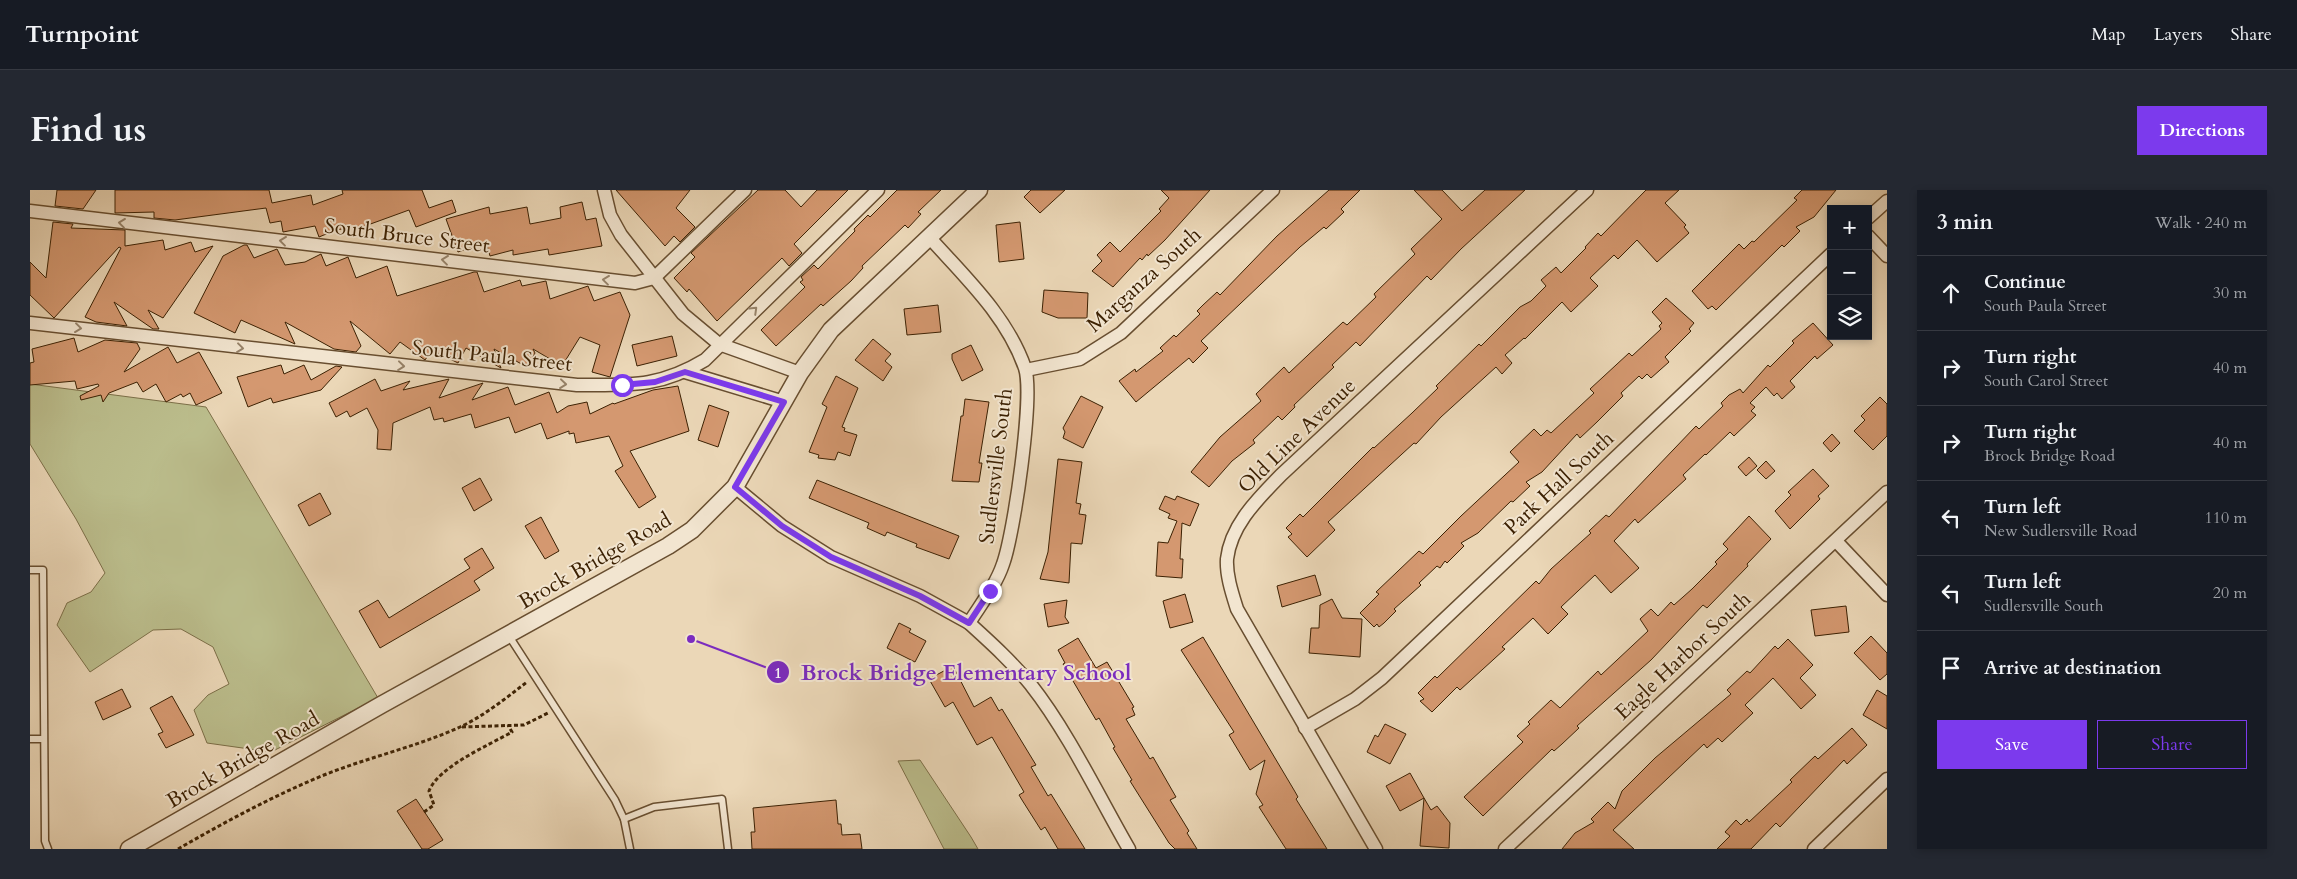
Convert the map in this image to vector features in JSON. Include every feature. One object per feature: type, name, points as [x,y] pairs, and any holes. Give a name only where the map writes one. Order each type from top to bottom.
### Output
[{"type":"street","points":[[604,190],[610,215],[621,235],[683,314],[719,344],[800,373]]},
{"type":"street","points":[[654,278],[745,190]]},
{"type":"street","name":"South Paula Street","points":[[30,323],[578,385],[655,382],[685,372],[705,360],[719,344],[878,190]]},
{"type":"street","name":"Brock Bridge Road","points":[[129,849],[668,546],[692,530],[735,487],[800,373],[831,330],[979,190]]},
{"type":"street","name":"Marganza South","points":[[1026,370],[1080,359],[1121,333],[1273,190]]},
{"type":"street","name":"Old Line Avenue","points":[[1376,849],[1237,609],[1230,585],[1227,559],[1237,529],[1254,503],[1587,190]]},
{"type":"street","points":[[1872,214],[1887,201]]},
{"type":"street","name":"South Bruce Street","points":[[30,211],[635,283],[654,278]]},
{"type":"street","name":"Sudlersville South","points":[[930,237],[995,310],[1013,341],[1026,370],[1028,402],[1011,532],[1003,564],[990,591],[969,623]]},
{"type":"street","points":[[1872,240],[1887,256]]},
{"type":"street","name":"Park Hall South","points":[[1306,728],[1355,699],[1382,678],[1827,258]]},
{"type":"street","points":[[685,372],[784,402]]},
{"type":"street","points":[[735,487],[782,526],[831,557],[920,596],[969,623],[1002,652],[1031,686],[1052,716],[1129,849]]},
{"type":"street","name":"Eagle Harbor South","points":[[1505,849],[1887,492]]},
{"type":"street","points":[[1836,541],[1887,595]]},
{"type":"street","points":[[1814,849],[1887,779]]},
{"type":"lane","points":[[30,570],[43,570],[43,739],[45,841],[48,849]]},
{"type":"lane","points":[[508,635],[615,800],[624,818],[630,849]]},
{"type":"lane","points":[[30,739],[43,739]]},
{"type":"lane","points":[[624,818],[654,807],[722,799],[728,849]]},
{"type":"path","points":[[178,849],[234,818],[322,776],[459,727],[495,706],[535,676]]},
{"type":"path","points":[[459,727],[524,725],[556,708]]},
{"type":"path","points":[[424,812],[434,805],[429,792],[436,780],[447,770],[512,732],[508,725]]},
{"type":"green space","points":[[30,384],[206,407],[378,698],[271,752],[207,743],[194,710],[208,695],[229,684],[213,647],[181,629],[153,630],[90,672],[57,625],[67,603],[91,592],[105,573],[76,519],[30,444]]},
{"type":"green space","points":[[920,760],[978,849],[944,849],[898,761]]},
{"type":"building","points":[[57,190],[96,190],[83,209],[55,206]]},
{"type":"building","points":[[115,190],[269,190],[272,203],[311,195],[313,205],[343,194],[342,190],[422,190],[429,208],[452,200],[456,212],[416,227],[409,210],[354,230],[353,227],[336,230],[319,237],[315,226],[283,232],[281,221],[270,223],[266,208],[175,220],[154,218],[154,212],[115,213]]},
{"type":"building","points":[[616,190],[690,190],[676,208],[695,227],[680,242],[674,236],[665,246]]},
{"type":"building","points":[[758,190],[785,190],[801,207],[817,190],[848,190],[794,244],[802,253],[789,266],[782,258],[717,321],[689,289],[687,292],[674,278],[695,257],[691,253]]},
{"type":"building","points":[[897,190],[941,190],[918,212],[921,214],[908,228],[905,225],[862,266],[863,268],[851,281],[823,306],[821,304],[776,346],[761,330],[805,287],[800,282],[803,280],[801,277],[814,265],[818,269],[868,215],[870,217]]},
{"type":"building","points":[[1031,190],[1065,190],[1040,213],[1024,197]]},
{"type":"building","points":[[1161,190],[1210,190],[1165,240],[1148,256],[1147,254],[1142,260],[1140,258],[1113,287],[1092,271],[1102,261],[1097,255],[1110,242],[1120,252],[1161,211],[1159,209],[1169,198]]},
{"type":"building","points":[[1329,190],[1360,190],[1341,209],[1344,212],[1326,229],[1324,227],[1300,247],[1201,341],[1208,348],[1193,363],[1189,358],[1136,402],[1119,381],[1135,369],[1136,372],[1163,351],[1160,348],[1174,335],[1176,337],[1200,314],[1197,311],[1203,305],[1217,292],[1220,295],[1277,236]]},
{"type":"building","points":[[1414,190],[1442,190],[1462,211],[1485,190],[1525,190],[1461,249],[1431,280],[1427,276],[1360,346],[1356,342],[1332,365],[1334,367],[1294,405],[1295,407],[1282,420],[1278,416],[1253,440],[1255,443],[1232,461],[1209,487],[1191,472],[1220,437],[1261,401],[1256,394],[1284,367],[1289,373],[1343,322],[1347,325],[1376,297],[1374,294],[1415,254],[1411,249],[1442,219]]},
{"type":"building","points":[[1646,190],[1679,190],[1665,203],[1686,225],[1684,227],[1689,233],[1657,262],[1637,240],[1618,259],[1614,255],[1590,278],[1598,286],[1571,312],[1562,302],[1525,339],[1505,355],[1512,363],[1502,374],[1496,367],[1441,417],[1416,444],[1414,443],[1328,522],[1335,530],[1307,557],[1288,537],[1292,534],[1286,528],[1300,514],[1303,517],[1373,447],[1438,388],[1436,386],[1479,344],[1481,346],[1520,307],[1531,301],[1546,286],[1541,280],[1556,267],[1561,273],[1598,233],[1601,236]]},
{"type":"building","points":[[1802,190],[1836,190],[1814,217],[1796,227],[1800,231],[1784,247],[1782,245],[1716,310],[1712,306],[1708,309],[1692,291],[1739,244],[1744,249],[1752,241],[1754,242],[1797,200],[1794,198]]},
{"type":"building","points":[[582,202],[586,220],[596,218],[602,246],[549,255],[548,249],[513,255],[513,250],[490,256],[486,242],[458,252],[446,219],[489,207],[490,214],[527,207],[530,224],[561,218],[560,207]]},
{"type":"building","points":[[53,222],[73,224],[71,228],[125,230],[125,246],[163,240],[165,250],[191,242],[195,252],[213,246],[163,318],[148,310],[159,329],[153,329],[114,302],[127,326],[96,322],[85,317],[121,248],[119,247],[54,318],[30,295],[30,262],[46,278]]},
{"type":"building","points":[[1020,222],[1024,259],[999,262],[996,225]]},
{"type":"building","points":[[247,245],[254,258],[277,249],[285,265],[305,262],[321,254],[326,266],[348,257],[356,278],[387,266],[397,296],[477,272],[484,292],[520,280],[522,286],[546,281],[550,299],[588,286],[594,301],[620,292],[630,315],[610,377],[592,372],[600,345],[580,337],[562,366],[533,349],[535,353],[527,367],[494,349],[501,368],[466,348],[458,363],[432,350],[425,360],[400,342],[390,354],[350,321],[361,346],[356,352],[334,349],[285,322],[295,344],[241,320],[235,333],[194,313],[223,256]]},
{"type":"building","points":[[1044,290],[1088,293],[1087,318],[1058,318],[1042,312]]},
{"type":"building","points":[[1666,298],[1694,323],[1689,329],[1691,331],[1665,357],[1669,362],[1651,378],[1647,374],[1642,379],[1639,376],[1621,393],[1623,396],[1580,438],[1577,434],[1542,472],[1526,482],[1530,486],[1513,502],[1511,501],[1478,533],[1461,543],[1464,546],[1447,563],[1445,561],[1440,568],[1437,566],[1419,583],[1421,585],[1394,609],[1396,611],[1384,623],[1379,627],[1377,624],[1374,627],[1360,613],[1379,594],[1376,592],[1419,551],[1423,554],[1519,462],[1510,452],[1534,429],[1541,436],[1547,430],[1551,433],[1594,393],[1590,389],[1629,353],[1632,356],[1661,329],[1659,326],[1662,323],[1652,312]]},
{"type":"building","points":[[938,305],[941,332],[907,335],[904,309]]},
{"type":"building","points":[[1813,323],[1833,345],[1817,359],[1815,356],[1790,381],[1795,387],[1782,399],[1777,393],[1774,396],[1766,387],[1750,403],[1755,407],[1751,411],[1756,415],[1734,436],[1730,432],[1705,454],[1683,475],[1686,479],[1638,523],[1635,519],[1614,541],[1639,568],[1611,593],[1595,575],[1561,607],[1568,614],[1548,634],[1533,618],[1502,647],[1505,649],[1460,690],[1457,687],[1432,712],[1420,701],[1424,699],[1418,693],[1435,676],[1437,678],[1536,581],[1539,584],[1551,569],[1591,533],[1589,531],[1606,515],[1609,517],[1696,426],[1699,429],[1723,406],[1721,403],[1729,395],[1740,389],[1743,393],[1768,365],[1770,367],[1794,343],[1792,341]]},
{"type":"building","points":[[672,336],[677,356],[637,366],[632,345]]},
{"type":"building","points":[[74,338],[78,352],[105,340],[137,343],[140,349],[124,372],[168,347],[177,363],[199,352],[222,393],[196,405],[190,393],[183,397],[181,394],[166,402],[156,384],[143,392],[137,382],[109,393],[103,402],[101,395],[81,400],[80,396],[99,386],[98,384],[77,389],[75,381],[30,385],[30,363],[34,362],[32,349]]},
{"type":"building","points":[[873,339],[891,354],[885,361],[892,367],[883,381],[855,360]]},
{"type":"building","points":[[971,345],[983,370],[962,381],[952,359],[952,354]]},
{"type":"building","points":[[281,365],[284,374],[304,365],[311,380],[336,366],[342,367],[321,390],[273,403],[271,398],[248,407],[237,377]]},
{"type":"building","points":[[836,376],[858,388],[842,427],[845,428],[844,431],[857,435],[850,456],[838,452],[835,460],[818,458],[819,455],[809,452],[827,407],[822,404]]},
{"type":"building","points":[[375,379],[381,391],[410,381],[403,390],[449,379],[439,398],[483,383],[472,400],[508,387],[515,405],[549,392],[557,413],[568,406],[587,402],[590,414],[613,403],[653,390],[678,386],[689,431],[630,451],[656,497],[639,508],[615,471],[623,466],[609,436],[576,443],[574,433],[569,434],[569,431],[547,439],[541,423],[515,433],[509,417],[475,428],[471,414],[444,422],[443,418],[434,420],[430,407],[393,423],[391,450],[377,449],[378,430],[367,408],[350,417],[347,411],[336,417],[329,403]]},
{"type":"building","points":[[1081,396],[1103,407],[1083,448],[1063,438],[1065,432],[1063,428]]},
{"type":"building","points":[[1880,397],[1887,404],[1887,436],[1873,450],[1854,431],[1865,420],[1861,416]]},
{"type":"building","points":[[965,399],[989,402],[979,463],[982,463],[979,482],[952,481]]},
{"type":"building","points":[[709,405],[729,412],[718,447],[698,440]]},
{"type":"building","points":[[1832,434],[1840,443],[1831,452],[1823,443]]},
{"type":"building","points":[[1749,457],[1757,466],[1746,476],[1738,467]]},
{"type":"building","points":[[1058,459],[1082,462],[1076,503],[1081,504],[1079,514],[1086,515],[1082,544],[1071,543],[1069,583],[1040,579],[1048,552]]},
{"type":"building","points":[[1766,461],[1775,471],[1766,479],[1757,470]]},
{"type":"building","points":[[1813,469],[1829,486],[1818,496],[1820,499],[1790,529],[1775,511],[1791,495],[1788,492]]},
{"type":"building","points":[[480,478],[492,500],[474,511],[462,488]]},
{"type":"building","points":[[817,480],[959,536],[949,559],[916,547],[917,544],[887,532],[885,536],[867,528],[869,523],[809,498]]},
{"type":"building","points":[[320,493],[331,514],[309,526],[298,505]]},
{"type":"building","points":[[1165,496],[1175,500],[1177,496],[1199,504],[1190,526],[1182,523],[1180,559],[1183,559],[1182,578],[1156,576],[1158,542],[1168,543],[1177,521],[1168,518],[1170,514],[1159,509]]},
{"type":"building","points":[[1749,516],[1771,539],[1747,564],[1748,566],[1707,608],[1703,605],[1651,660],[1577,726],[1579,728],[1562,744],[1554,751],[1552,749],[1483,816],[1464,797],[1523,742],[1517,736],[1530,724],[1528,722],[1551,700],[1560,708],[1598,671],[1601,675],[1648,631],[1640,619],[1651,609],[1658,616],[1671,602],[1674,605],[1692,589],[1717,564],[1715,562],[1728,549],[1723,544]]},
{"type":"building","points":[[541,517],[559,551],[545,559],[525,526]]},
{"type":"building","points":[[482,548],[494,568],[474,581],[480,590],[380,648],[359,611],[378,600],[389,618],[470,568],[464,559]]},
{"type":"building","points":[[1315,575],[1321,595],[1282,607],[1277,586]]},
{"type":"building","points":[[1185,594],[1193,622],[1170,628],[1163,601]]},
{"type":"building","points":[[1332,599],[1342,618],[1362,619],[1360,657],[1309,653],[1311,628],[1319,628],[1320,605]]},
{"type":"building","points":[[1067,600],[1065,617],[1069,623],[1048,627],[1044,604]]},
{"type":"building","points":[[1846,606],[1849,632],[1815,636],[1811,610]]},
{"type":"building","points":[[899,623],[911,629],[909,632],[926,641],[915,662],[887,648]]},
{"type":"building","points":[[1871,636],[1887,653],[1887,674],[1880,680],[1854,653]]},
{"type":"building","points":[[1203,637],[1294,790],[1298,797],[1296,799],[1327,849],[1286,849],[1259,807],[1263,805],[1256,794],[1265,760],[1250,770],[1229,735],[1234,732],[1181,650]]},
{"type":"building","points":[[1078,638],[1096,668],[1107,662],[1134,707],[1132,708],[1135,715],[1126,719],[1150,759],[1153,757],[1176,797],[1170,800],[1189,831],[1187,833],[1197,849],[1175,849],[1169,843],[1130,781],[1132,780],[1113,748],[1115,747],[1099,718],[1096,720],[1063,664],[1065,663],[1058,650]]},
{"type":"building","points":[[1788,639],[1813,665],[1800,678],[1816,695],[1801,709],[1773,678],[1745,705],[1753,713],[1722,742],[1718,738],[1707,748],[1704,744],[1613,830],[1634,849],[1562,849],[1575,833],[1594,822],[1591,819],[1608,802],[1615,809],[1622,791],[1655,758],[1731,694],[1727,690],[1747,671],[1750,673],[1775,646],[1778,649]]},
{"type":"building","points":[[953,666],[974,707],[991,697],[999,711],[1002,709],[1036,765],[1031,767],[1048,796],[1051,794],[1085,849],[1058,849],[1045,827],[1041,830],[1019,795],[1024,792],[992,737],[977,745],[953,702],[945,707],[929,679]]},
{"type":"building","points":[[122,689],[131,707],[103,720],[95,702]]},
{"type":"building","points":[[1877,690],[1887,696],[1887,729],[1863,715]]},
{"type":"building","points":[[172,696],[194,735],[166,748],[158,734],[163,732],[150,708]]},
{"type":"building","points":[[1385,724],[1406,734],[1390,764],[1367,752],[1375,735],[1378,737]]},
{"type":"building","points":[[1852,728],[1867,745],[1847,764],[1844,760],[1780,827],[1776,823],[1751,849],[1717,849],[1730,836],[1725,832],[1736,820],[1741,825],[1747,819],[1749,822],[1792,782],[1790,780],[1815,756],[1818,759]]},
{"type":"building","points":[[1410,773],[1424,798],[1400,811],[1386,786]]},
{"type":"building","points":[[1424,798],[1431,810],[1437,806],[1450,823],[1449,848],[1420,846]]},
{"type":"building","points":[[416,799],[443,840],[428,849],[422,849],[397,811]]},
{"type":"building","points":[[836,800],[838,824],[841,824],[842,835],[860,834],[862,849],[752,849],[751,832],[755,832],[753,808]]},
{"type":"place","name":"Brock Bridge Elementary School","points":[[691,639]]},
{"type":"route","points":[[622,385],[655,382],[685,372],[784,402],[735,487],[782,526],[831,557],[920,596],[969,623],[990,591]]}]
